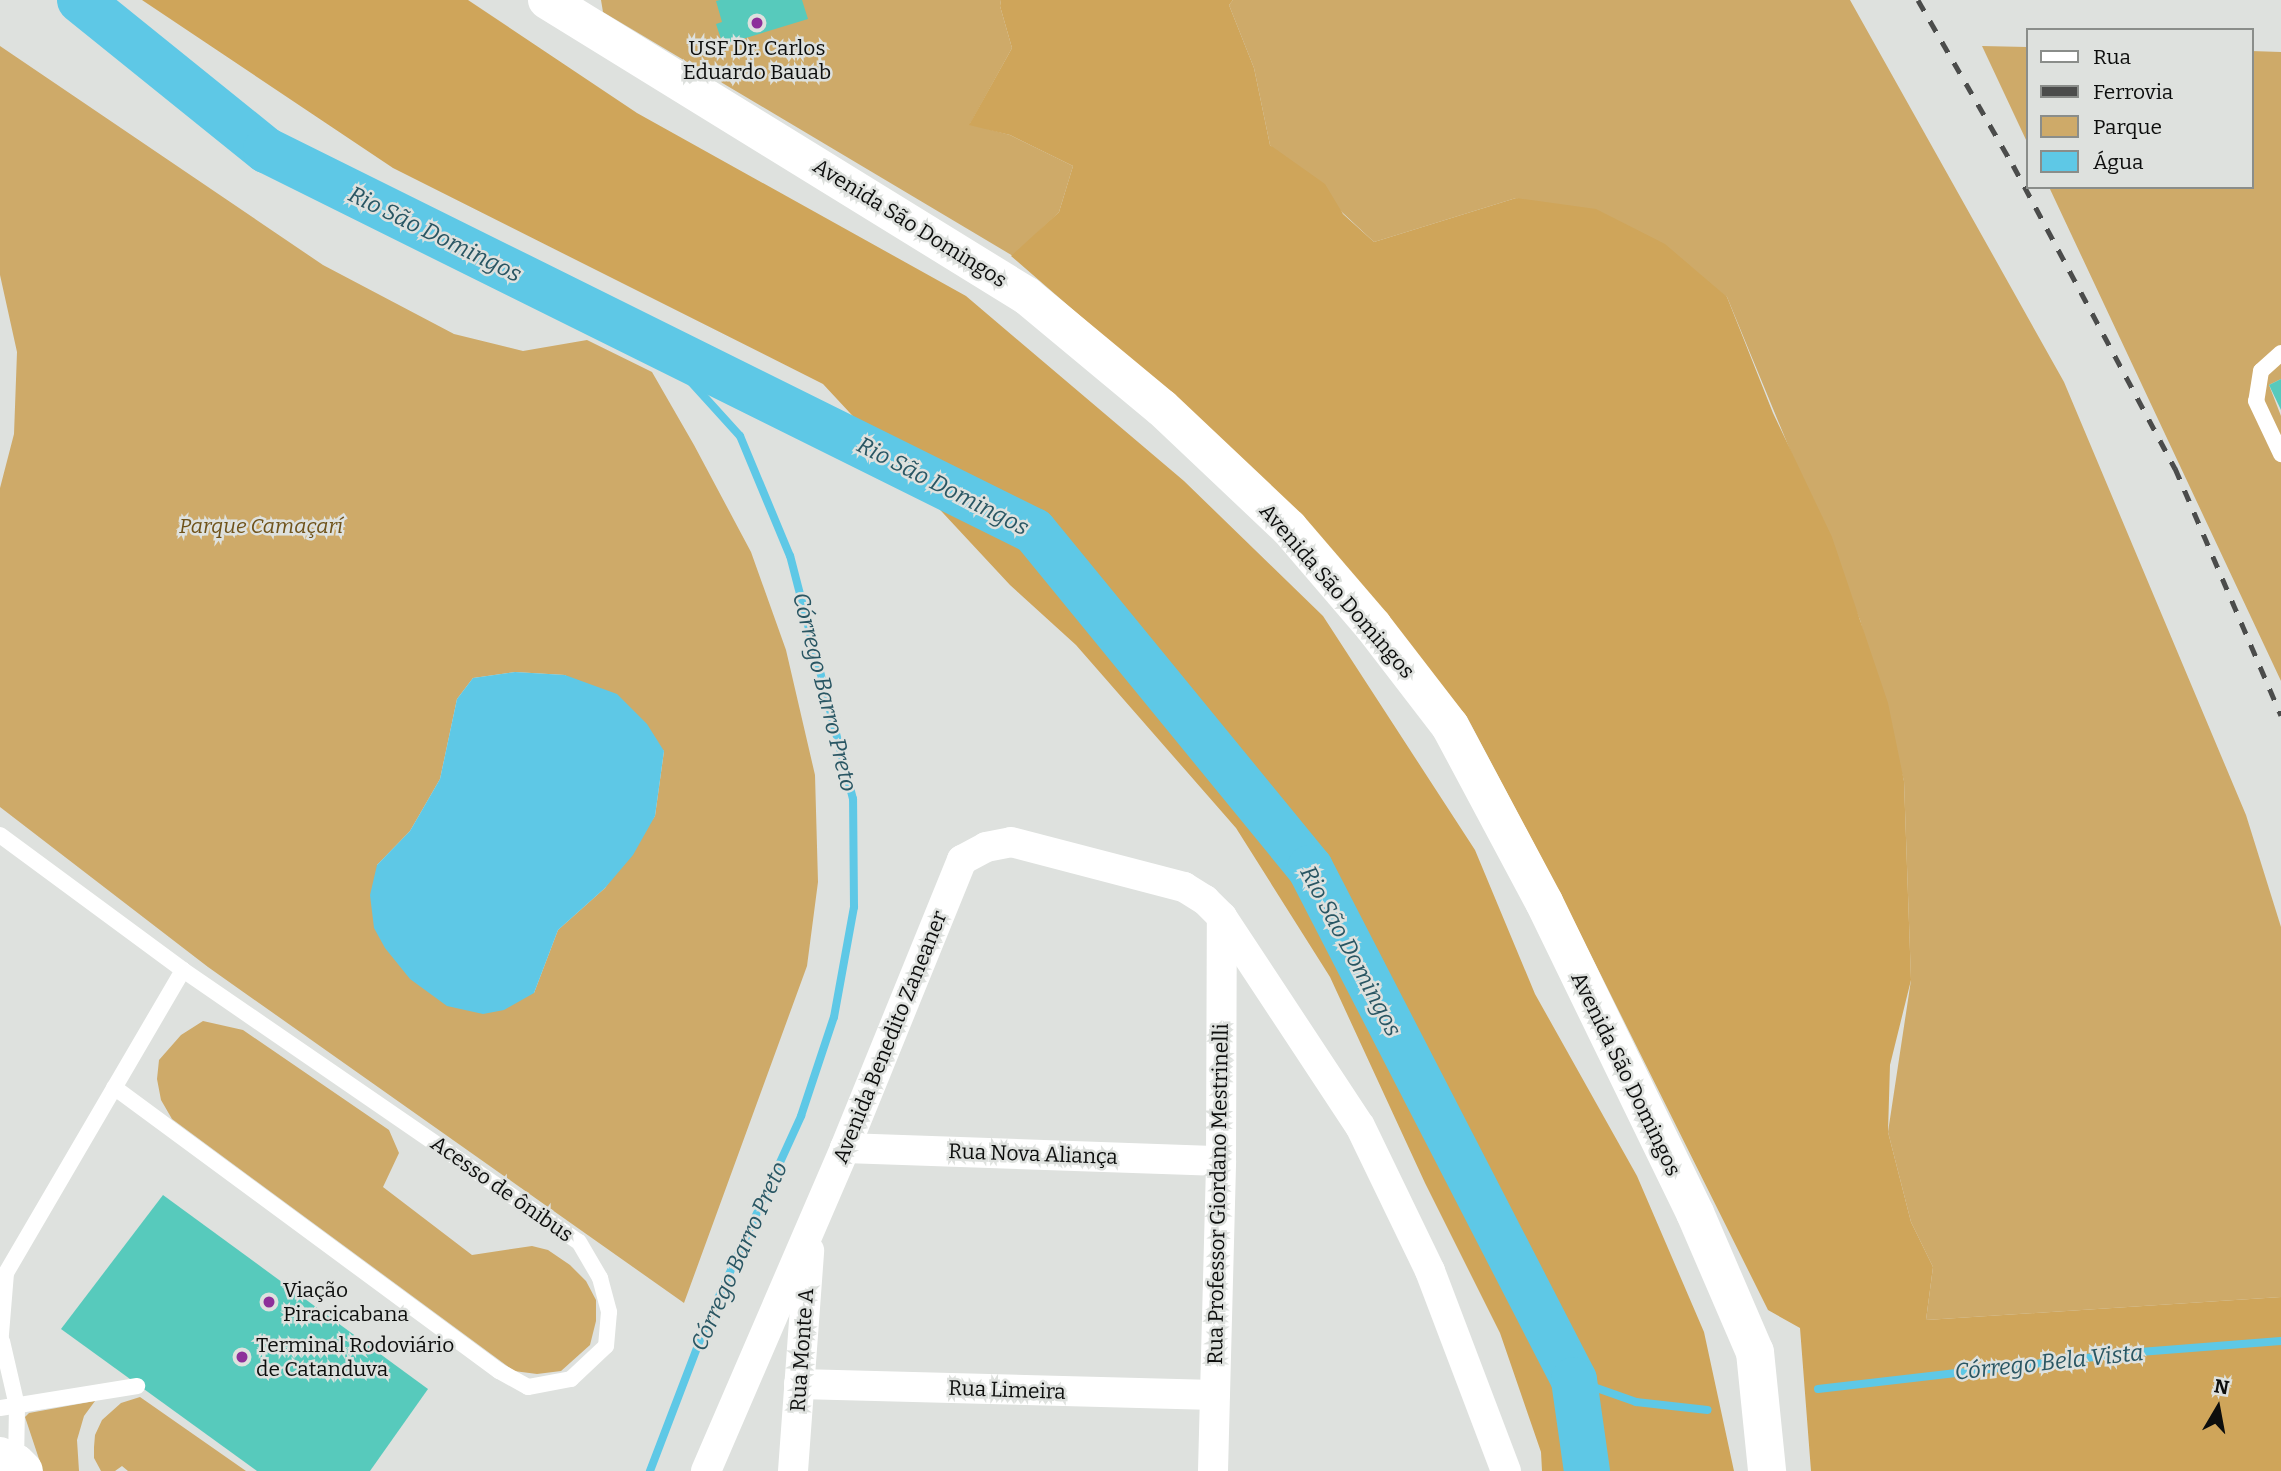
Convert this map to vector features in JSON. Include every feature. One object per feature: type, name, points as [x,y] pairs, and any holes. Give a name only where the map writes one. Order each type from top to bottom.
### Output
[{"type":"street","name":"Avenida São Domingos","points":[[547,0],[1027,296],[1162,408],[1289,528],[1373,626],[1450,726],[1544,902],[1695,1213],[1755,1352],[1767,1471]]},
{"type":"street","name":"Avenida Benedito Zaneaner","points":[[706,1471],[845,1148],[962,860],[986,846],[1012,842],[1184,887],[1205,900],[1222,917]]},
{"type":"street","name":"Rua Professor Giordano Mestrinelli","points":[[1213,1471],[1221,1161],[1222,917]]},
{"type":"street","points":[[1222,917],[1360,1126],[1430,1271],[1506,1471]]},
{"type":"street","name":"Rua Nova Aliança","points":[[845,1148],[1221,1161]]},
{"type":"street","name":"Rua Monte A","points":[[793,1471],[811,1228]]},
{"type":"street","name":"Rua Limeira","points":[[799,1384],[1215,1395]]},
{"type":"lane","points":[[2281,353],[2261,371],[2256,401],[2281,454]]},
{"type":"lane","name":"Acesso de ônibus","points":[[0,835],[183,970],[579,1242],[600,1278],[609,1312],[606,1346],[572,1379],[528,1387],[499,1371],[114,1087]]},
{"type":"lane","points":[[13,1463],[17,1406],[1,1343],[6,1273],[183,970]]},
{"type":"lane","points":[[0,1408],[137,1386]]},
{"type":"green space","points":[[601,0],[1001,0],[1000,6],[1012,48],[970,124],[1010,135],[1073,166],[1059,212],[1013,256],[603,12]]},
{"type":"green space","points":[[1233,0],[1850,0],[2064,382],[2246,815],[2281,927],[2281,1297],[1926,1320],[1933,1267],[1911,1222],[1888,1132],[1911,980],[1904,781],[1860,620],[1727,297],[1516,198],[1374,242],[1270,145],[1254,68],[1229,5]]},
{"type":"green space","name":"Parque Camaçarí","points":[[0,46],[323,265],[454,334],[523,351],[587,340],[652,372],[751,552],[786,650],[815,775],[818,882],[807,966],[684,1303],[208,967],[0,807],[0,488],[14,434],[17,352],[0,275]],"holes":[[[515,672],[565,675],[664,751],[655,816],[605,888],[558,930],[534,993],[377,865],[410,831],[440,779],[457,699],[473,678]]]},
{"type":"green space","points":[[1982,46],[2025,47],[2025,138]]},
{"type":"green space","points":[[2253,51],[2281,52],[2281,379],[2269,385],[2281,416],[2281,681],[2050,189],[2253,189]]},
{"type":"green space","points":[[203,1021],[243,1030],[389,1130],[399,1153],[383,1187],[472,1255],[532,1246],[548,1250],[570,1265],[586,1281],[596,1300],[596,1321],[590,1345],[561,1371],[537,1374],[514,1371],[172,1119],[161,1100],[157,1079],[159,1060],[181,1035]]},
{"type":"green space","points":[[140,1397],[246,1471],[128,1471],[122,1466],[115,1471],[101,1471],[94,1458],[94,1447],[95,1435],[102,1420],[121,1403]]},
{"type":"green space","points":[[95,1401],[84,1416],[77,1440],[79,1471],[43,1471],[25,1417],[29,1413]]},
{"type":"shaded area","points":[[142,0],[468,0],[637,113],[966,296],[1184,481],[1323,616],[1475,850],[1535,994],[1637,1176],[1704,1332],[1734,1471],[1542,1471],[1541,1452],[1500,1333],[1425,1183],[1330,977],[1236,828],[1076,645],[1010,585],[823,384],[393,168]]},
{"type":"shaded area","points":[[1001,0],[1233,0],[1229,5],[1254,68],[1270,145],[1325,184],[1343,214],[1374,242],[1516,198],[1596,209],[1665,244],[1727,297],[1773,413],[1832,537],[1888,703],[1904,781],[1911,980],[1890,1065],[1888,1132],[1911,1222],[1933,1267],[1926,1320],[2281,1297],[2281,1471],[1811,1471],[1800,1328],[1768,1310],[1560,893],[1467,717],[1300,515],[1199,419],[1011,256],[1059,212],[1073,166],[1010,135],[969,125],[1012,48],[1000,6]]},
{"type":"water","points":[[515,672],[565,675],[617,694],[647,724],[664,751],[655,816],[633,855],[605,888],[558,930],[534,993],[504,1010],[483,1014],[447,1006],[410,979],[385,948],[374,928],[370,895],[377,865],[410,831],[440,779],[457,699],[473,678]]},
{"type":"building","name":"USF Dr. Carlos Eduardo Bauab","points":[[802,0],[808,19],[723,45],[716,24],[722,22],[716,1]]},
{"type":"building","points":[[2281,379],[2281,410],[2269,385]]},
{"type":"building","name":"Terminal Rodoviário de Catanduva","points":[[163,1195],[428,1389],[370,1471],[257,1471],[61,1329]]},
{"type":"waterway","name":"Rio São Domingos","points":[[80,0],[266,150],[1034,531],[1310,868],[1574,1380],[1587,1471]]},
{"type":"waterway","name":"Córrego Barro Preto","points":[[650,1471],[705,1327],[801,1116],[834,1017],[854,907],[853,799],[790,556],[740,436],[652,339]]},
{"type":"waterway","name":"Córrego Bela Vista","points":[[1818,1389],[2127,1353],[2281,1341]]},
{"type":"waterway","name":"Córrego Bela Vista","points":[[1574,1380],[1636,1402],[1708,1410]]},
{"type":"railway","points":[[1918,0],[2025,187]]},
{"type":"railway","points":[[2026,189],[2175,468],[2281,715]]},
{"type":"place","name":"USF Dr. Carlos Eduardo Bauab","points":[[757,23]]},
{"type":"place","name":"Viação Piracicabana","points":[[269,1302]]},
{"type":"place","name":"Terminal Rodoviário de Catanduva","points":[[242,1357]]}]
